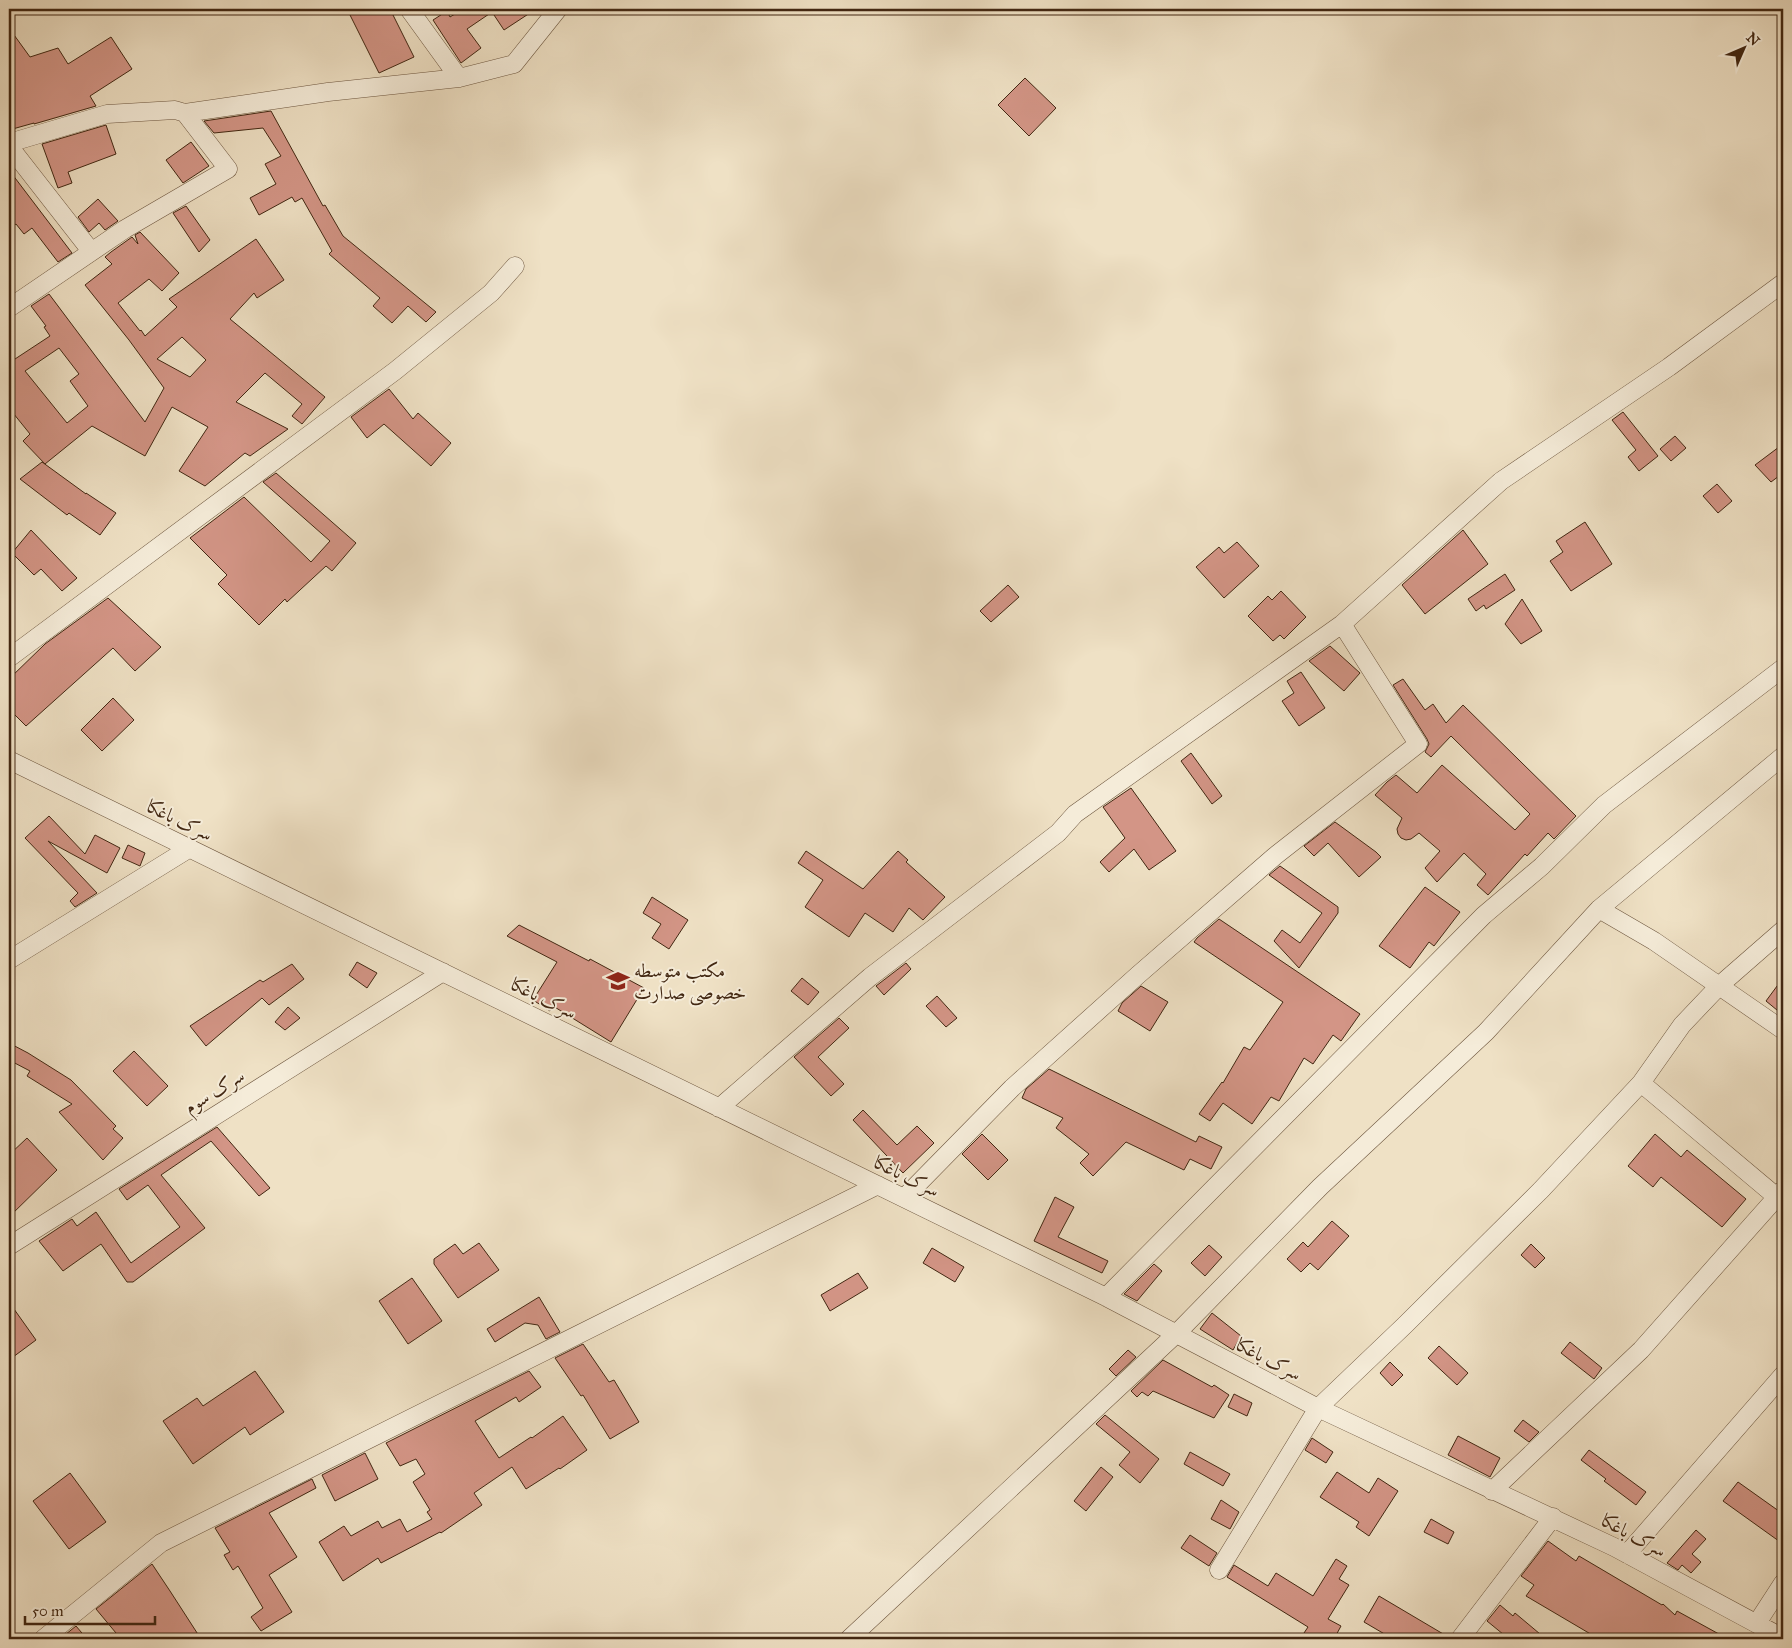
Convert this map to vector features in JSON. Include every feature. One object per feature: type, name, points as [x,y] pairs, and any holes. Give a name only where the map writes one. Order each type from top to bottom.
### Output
[{"type":"street","points":[[409,9],[459,78]]},
{"type":"street","points":[[91,251],[9,144],[108,114],[175,110],[185,113],[328,92],[459,78],[514,64],[558,9]]},
{"type":"street","points":[[9,308],[125,229],[228,169],[185,113]]},
{"type":"street","points":[[9,658],[395,371],[492,293],[515,266]]},
{"type":"street","points":[[719,1108],[870,977],[1058,833],[1075,814],[1342,624],[1500,481],[1668,367],[1783,283]]},
{"type":"street","points":[[904,1198],[1012,1088],[1138,975],[1276,856],[1418,744],[1342,624]]},
{"type":"street","points":[[1106,1297],[1484,915],[1542,866],[1604,805],[1783,668]]},
{"type":"street","points":[[848,1639],[1176,1334],[1320,1187],[1486,1032],[1599,909],[1783,756]]},
{"type":"street","name":"سرک باغکا","points":[[9,760],[1106,1297],[1318,1408],[1626,1554],[1783,1638]]},
{"type":"street","points":[[9,960],[190,848]]},
{"type":"street","points":[[1599,909],[1654,941],[1783,1030]]},
{"type":"street","points":[[1219,1570],[1318,1408],[1542,1190],[1641,1083],[1682,1026],[1720,985],[1783,930]]},
{"type":"street","name":"سرک سوم","points":[[9,1246],[442,972]]},
{"type":"street","points":[[1492,1491],[1641,1350],[1780,1194],[1641,1083]]},
{"type":"street","points":[[44,1639],[161,1542],[878,1185]]},
{"type":"street","points":[[1626,1554],[1783,1375]]},
{"type":"street","points":[[1460,1639],[1553,1518]]},
{"type":"street","points":[[1756,1623],[1783,1583]]},
{"type":"building","points":[[347,9],[390,9],[414,57],[379,73]]},
{"type":"building","points":[[463,9],[536,9],[504,30],[492,12],[467,29],[481,48],[461,63],[433,20],[447,11],[450,17]]},
{"type":"building","points":[[9,28],[30,57],[58,48],[68,64],[111,37],[132,69],[90,96],[96,106],[9,130]]},
{"type":"building","points":[[1025,78],[1056,108],[1029,136],[998,105]]},
{"type":"building","points":[[271,111],[323,206],[325,205],[343,236],[436,312],[426,322],[408,306],[392,323],[373,306],[380,298],[329,254],[332,251],[302,198],[295,202],[292,197],[259,215],[250,198],[276,184],[265,164],[281,156],[263,128],[214,133],[204,121]]},
{"type":"building","points":[[106,125],[116,154],[68,172],[72,183],[58,188],[42,144]]},
{"type":"building","points":[[191,142],[209,166],[183,183],[166,160]]},
{"type":"building","points":[[9,170],[72,253],[58,262],[32,228],[24,234],[16,224],[9,229]]},
{"type":"building","points":[[98,199],[118,221],[105,230],[99,223],[89,232],[78,217]]},
{"type":"building","points":[[186,206],[210,240],[199,252],[173,213]]},
{"type":"building","points":[[140,232],[179,273],[162,291],[149,279],[118,303],[145,336],[177,307],[169,299],[256,239],[284,280],[257,298],[254,293],[230,319],[325,397],[302,424],[292,416],[302,404],[265,373],[236,402],[288,429],[250,456],[245,453],[205,486],[179,471],[208,427],[172,407],[145,456],[92,426],[45,464],[23,441],[30,434],[9,408],[9,351],[15,359],[50,336],[44,327],[46,326],[31,306],[49,294],[145,422],[164,388],[85,285],[112,264],[105,257],[111,252],[132,237],[138,244],[135,235]],"holes":[[[182,337],[206,360],[190,377],[157,359]],[[59,348],[79,374],[70,381],[88,406],[67,423],[25,371]]]},
{"type":"building","points":[[389,389],[413,419],[418,413],[451,443],[431,466],[384,424],[367,438],[351,417]]},
{"type":"building","points":[[1623,412],[1658,456],[1639,471],[1628,457],[1636,450],[1612,420]]},
{"type":"building","points":[[1675,436],[1686,448],[1671,461],[1660,449]]},
{"type":"building","points":[[1783,444],[1783,473],[1771,482],[1755,465]]},
{"type":"building","points":[[42,462],[116,513],[100,535],[69,513],[67,515],[20,479]]},
{"type":"building","points":[[276,473],[356,543],[332,571],[326,566],[287,602],[285,599],[259,625],[218,584],[227,575],[190,538],[244,497],[311,562],[330,541],[263,482]]},
{"type":"building","points":[[1717,484],[1732,501],[1718,513],[1703,496]]},
{"type":"building","points":[[1585,522],[1612,564],[1571,591],[1550,561],[1563,552],[1556,541]]},
{"type":"building","points":[[31,530],[77,578],[62,591],[41,569],[34,575],[12,553]]},
{"type":"building","points":[[1463,530],[1488,564],[1425,614],[1402,585]]},
{"type":"building","points":[[1237,542],[1259,566],[1224,598],[1196,567],[1219,547],[1224,553]]},
{"type":"building","points":[[1505,574],[1515,590],[1486,609],[1484,605],[1476,611],[1468,599]]},
{"type":"building","points":[[1008,585],[1019,597],[991,622],[980,611]]},
{"type":"building","points":[[1281,591],[1306,617],[1284,639],[1280,635],[1273,641],[1248,616],[1268,596],[1272,600]]},
{"type":"building","points":[[108,598],[161,647],[135,671],[113,648],[26,726],[9,709],[9,679],[45,644]]},
{"type":"building","points":[[1522,599],[1542,631],[1521,644],[1505,624]]},
{"type":"building","points":[[1330,646],[1360,673],[1344,691],[1309,661]]},
{"type":"building","points":[[1301,672],[1325,708],[1299,726],[1282,701],[1294,693],[1287,681]]},
{"type":"building","points":[[1403,679],[1425,710],[1433,704],[1446,723],[1463,705],[1576,816],[1554,839],[1548,833],[1527,856],[1525,854],[1488,895],[1477,885],[1486,874],[1464,853],[1437,882],[1425,868],[1440,851],[1419,833],[1411,839],[1401,838],[1397,829],[1402,818],[1375,795],[1396,775],[1417,793],[1442,765],[1515,830],[1530,814],[1451,736],[1431,757],[1425,752],[1429,744],[1427,739],[1393,685]]},
{"type":"building","points":[[113,698],[134,720],[102,751],[81,730]]},
{"type":"building","points":[[1191,753],[1222,796],[1212,804],[1181,761]]},
{"type":"building","points":[[1131,788],[1176,851],[1149,870],[1134,849],[1109,872],[1100,862],[1125,838],[1103,807]]},
{"type":"building","points":[[49,816],[85,854],[95,835],[120,848],[107,873],[48,841],[97,893],[75,907],[70,901],[78,893],[25,838]]},
{"type":"building","points":[[1335,822],[1381,857],[1359,877],[1328,843],[1314,856],[1304,846]]},
{"type":"building","points":[[128,845],[145,853],[140,866],[122,858]]},
{"type":"building","points":[[806,851],[863,889],[898,851],[908,860],[906,862],[945,897],[923,920],[909,908],[893,932],[865,913],[849,937],[805,907],[823,880],[798,863]]},
{"type":"building","points":[[1280,866],[1338,907],[1338,913],[1299,968],[1274,941],[1282,930],[1300,943],[1322,913],[1269,875]]},
{"type":"building","points":[[1425,887],[1460,912],[1434,946],[1429,942],[1410,968],[1379,946]]},
{"type":"building","points":[[652,897],[688,920],[669,949],[652,938],[661,924],[643,913]]},
{"type":"building","points":[[1219,919],[1360,1014],[1341,1041],[1333,1035],[1313,1064],[1304,1058],[1279,1101],[1271,1097],[1252,1124],[1223,1103],[1210,1121],[1199,1114],[1223,1083],[1244,1047],[1250,1050],[1283,1002],[1194,942]]},
{"type":"building","points":[[519,925],[589,961],[590,959],[644,988],[611,1042],[553,1006],[550,1011],[533,1000],[557,962],[507,936]]},
{"type":"building","points":[[357,962],[377,973],[367,988],[349,975]]},
{"type":"building","points":[[906,963],[911,969],[884,995],[876,986]]},
{"type":"building","points":[[292,964],[304,979],[269,1005],[262,998],[206,1046],[190,1026],[260,980],[263,982]]},
{"type":"building","points":[[802,978],[819,992],[808,1005],[791,991]]},
{"type":"building","points":[[1783,978],[1783,1015],[1766,1001]]},
{"type":"building","points":[[1141,986],[1168,1002],[1150,1031],[1118,1011],[1122,1003]]},
{"type":"building","points":[[937,996],[957,1018],[946,1027],[926,1006]]},
{"type":"building","points":[[288,1007],[300,1018],[285,1030],[275,1022]]},
{"type":"building","points":[[839,1018],[849,1028],[818,1057],[844,1084],[831,1096],[794,1057]]},
{"type":"building","points":[[9,1043],[71,1080],[116,1126],[113,1129],[123,1138],[103,1160],[59,1112],[72,1104],[27,1076],[30,1071],[9,1060]]},
{"type":"building","points":[[134,1051],[168,1086],[147,1106],[113,1071]]},
{"type":"building","points":[[1049,1069],[1196,1142],[1199,1136],[1222,1147],[1211,1169],[1190,1159],[1184,1170],[1126,1142],[1093,1176],[1080,1163],[1089,1154],[1056,1128],[1063,1118],[1022,1098],[1026,1089]]},
{"type":"building","points":[[863,1110],[897,1145],[917,1126],[934,1143],[903,1173],[853,1120]]},
{"type":"building","points":[[217,1127],[270,1188],[259,1196],[211,1141],[161,1175],[205,1228],[133,1282],[127,1282],[101,1244],[63,1271],[39,1241],[72,1219],[77,1226],[96,1212],[131,1263],[180,1227],[148,1185],[127,1200],[119,1189]]},
{"type":"building","points":[[982,1134],[1008,1160],[988,1180],[962,1154]]},
{"type":"building","points":[[1655,1134],[1681,1157],[1687,1150],[1746,1199],[1722,1227],[1661,1177],[1653,1187],[1628,1166]]},
{"type":"building","points":[[27,1138],[57,1170],[9,1217],[9,1155]]},
{"type":"building","points":[[1055,1197],[1074,1207],[1058,1237],[1108,1261],[1102,1273],[1034,1241]]},
{"type":"building","points":[[1332,1221],[1349,1236],[1318,1270],[1310,1263],[1301,1272],[1287,1259],[1303,1242],[1308,1247]]},
{"type":"building","points":[[479,1243],[499,1270],[458,1298],[434,1264],[434,1259],[455,1244],[463,1254]]},
{"type":"building","points":[[1531,1244],[1545,1258],[1535,1268],[1521,1255]]},
{"type":"building","points":[[1209,1245],[1222,1257],[1205,1276],[1191,1263]]},
{"type":"building","points":[[932,1248],[964,1267],[955,1282],[923,1263]]},
{"type":"building","points":[[1154,1264],[1162,1271],[1137,1301],[1124,1294]]},
{"type":"building","points":[[858,1273],[868,1288],[830,1311],[821,1295]]},
{"type":"building","points":[[412,1278],[442,1321],[408,1344],[379,1301]]},
{"type":"building","points":[[539,1297],[560,1332],[546,1339],[538,1325],[525,1323],[495,1342],[487,1329]]},
{"type":"building","points":[[9,1302],[36,1340],[9,1360]]},
{"type":"building","points":[[1212,1313],[1241,1336],[1233,1350],[1200,1329]]},
{"type":"building","points":[[1570,1342],[1602,1368],[1594,1379],[1561,1353]]},
{"type":"building","points":[[583,1344],[609,1382],[614,1380],[639,1422],[610,1439],[583,1395],[581,1396],[555,1358]]},
{"type":"building","points":[[1439,1346],[1468,1373],[1457,1385],[1428,1358]]},
{"type":"building","points":[[1128,1350],[1136,1357],[1116,1376],[1109,1369]]},
{"type":"building","points":[[1163,1360],[1212,1387],[1214,1385],[1229,1395],[1214,1418],[1153,1391],[1148,1396],[1142,1392],[1137,1397],[1131,1391]]},
{"type":"building","points":[[1390,1362],[1403,1375],[1392,1386],[1380,1373]]},
{"type":"building","points":[[255,1371],[284,1412],[250,1435],[245,1427],[193,1464],[163,1421],[197,1398],[203,1406]]},
{"type":"building","points":[[529,1371],[541,1387],[519,1402],[516,1397],[475,1421],[499,1458],[563,1416],[587,1450],[526,1489],[512,1467],[474,1493],[482,1505],[441,1533],[381,1563],[378,1558],[343,1581],[319,1542],[344,1526],[351,1536],[378,1521],[382,1528],[400,1519],[407,1532],[432,1519],[427,1512],[430,1510],[413,1482],[425,1474],[416,1459],[400,1466],[386,1443]]},
{"type":"building","points":[[1234,1394],[1252,1403],[1247,1416],[1228,1407]]},
{"type":"building","points":[[1105,1415],[1159,1459],[1140,1483],[1119,1465],[1130,1452],[1096,1424]]},
{"type":"building","points":[[1523,1420],[1539,1432],[1529,1442],[1514,1431]]},
{"type":"building","points":[[1458,1436],[1500,1458],[1490,1477],[1448,1455]]},
{"type":"building","points":[[1312,1438],[1333,1452],[1326,1463],[1305,1450]]},
{"type":"building","points":[[1589,1450],[1646,1492],[1636,1505],[1604,1481],[1606,1479],[1581,1460]]},
{"type":"building","points":[[1190,1452],[1230,1474],[1223,1486],[1184,1464]]},
{"type":"building","points":[[365,1453],[378,1479],[335,1501],[322,1475]]},
{"type":"building","points":[[1101,1467],[1113,1477],[1086,1511],[1074,1501]]},
{"type":"building","points":[[1337,1472],[1369,1493],[1378,1478],[1398,1491],[1369,1536],[1356,1527],[1359,1522],[1320,1497]]},
{"type":"building","points":[[70,1473],[106,1522],[69,1549],[33,1501]]},
{"type":"building","points":[[312,1479],[316,1488],[269,1513],[297,1557],[269,1575],[292,1612],[261,1631],[251,1617],[263,1608],[238,1566],[233,1570],[224,1555],[230,1552],[215,1528]]},
{"type":"building","points":[[1738,1482],[1783,1514],[1783,1544],[1723,1501]]},
{"type":"building","points":[[1221,1500],[1239,1512],[1230,1529],[1211,1519]]},
{"type":"building","points":[[1431,1519],[1454,1532],[1448,1544],[1424,1532]]},
{"type":"building","points":[[1696,1530],[1706,1539],[1692,1554],[1701,1562],[1691,1573],[1682,1565],[1678,1570],[1667,1563]]},
{"type":"building","points":[[1190,1535],[1217,1553],[1209,1566],[1181,1548]]},
{"type":"building","points":[[1548,1541],[1576,1561],[1579,1556],[1663,1604],[1675,1615],[1677,1611],[1728,1639],[1599,1639],[1526,1596],[1534,1585],[1521,1576]]},
{"type":"building","points":[[1336,1559],[1347,1566],[1339,1579],[1349,1585],[1328,1619],[1341,1626],[1334,1639],[1300,1639],[1308,1627],[1227,1577],[1234,1565],[1268,1586],[1276,1573],[1313,1596]]},
{"type":"building","points":[[152,1564],[201,1639],[121,1639],[96,1609]]},
{"type":"building","points":[[1379,1596],[1450,1639],[1393,1639],[1364,1622]]},
{"type":"building","points":[[1500,1605],[1513,1616],[1515,1613],[1546,1639],[1509,1639],[1487,1621]]},
{"type":"building","points":[[76,1626],[87,1639],[60,1639]]},
{"type":"place","name":"مکتب متوسطه خصوصی صدارت","points":[[618,981]]}]
